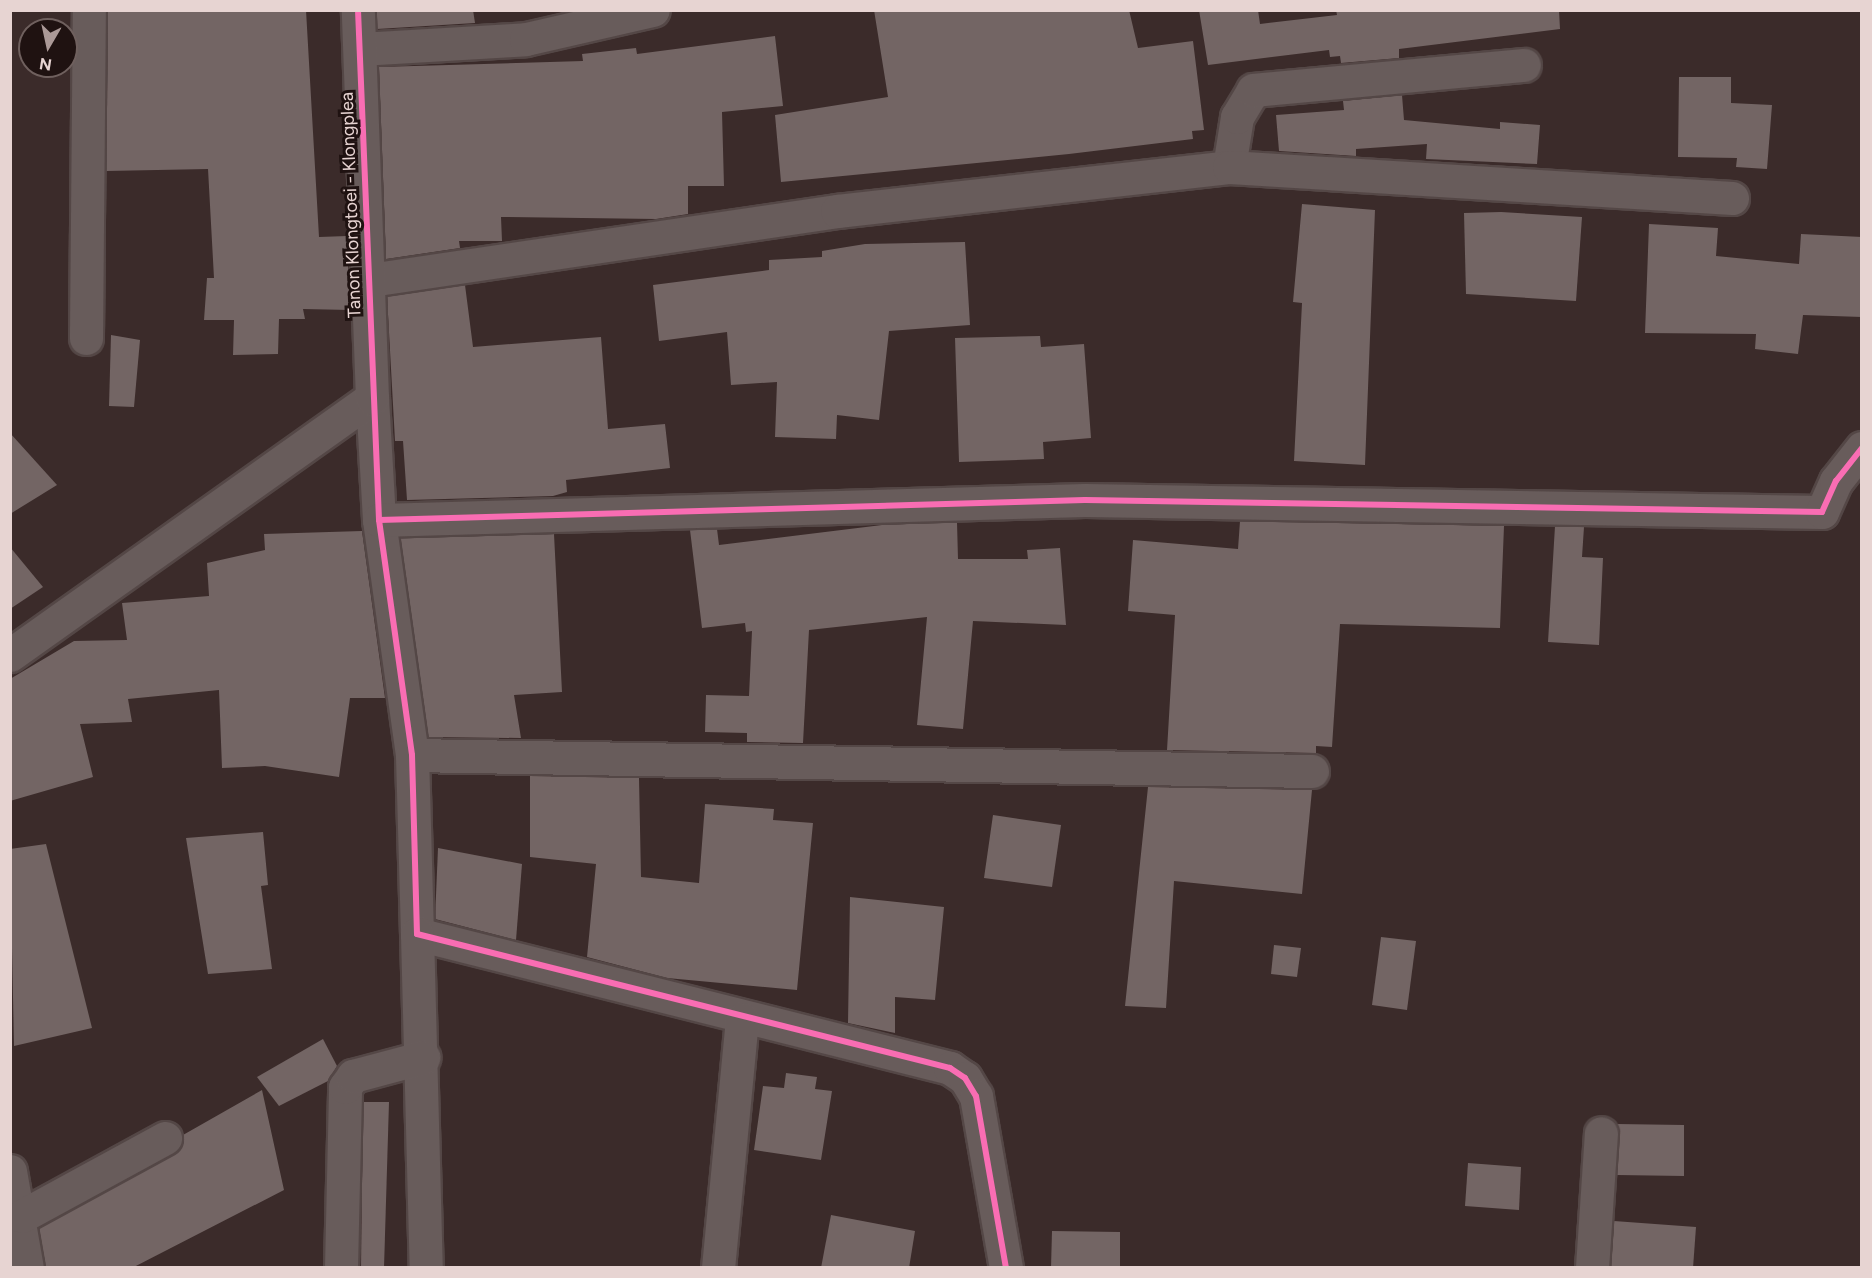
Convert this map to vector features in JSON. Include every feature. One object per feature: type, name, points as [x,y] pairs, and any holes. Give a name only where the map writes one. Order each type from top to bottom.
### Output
[{"type":"street","points":[[86,338],[89,10]]},
{"type":"street","name":"Tanon Klongtoei - Klongplea","points":[[358,10],[370,280],[372,398],[379,520],[412,755],[417,934],[424,1057],[426,1268]]},
{"type":"street","points":[[360,49],[526,39],[653,10]]},
{"type":"street","points":[[1229,167],[1237,117],[1252,90],[1524,65]]},
{"type":"street","points":[[370,280],[837,211],[1229,167],[1732,198]]},
{"type":"street","points":[[10,655],[372,398]]},
{"type":"street","points":[[379,520],[1085,500],[1822,512],[1836,481],[1862,448]]},
{"type":"street","points":[[412,755],[1312,771]]},
{"type":"street","points":[[417,934],[742,1019],[930,1063],[965,1078],[976,1096],[1006,1268]]},
{"type":"street","points":[[718,1268],[742,1019]]},
{"type":"street","points":[[341,1268],[345,1087],[353,1076],[424,1057]]},
{"type":"street","points":[[1592,1268],[1601,1133]]},
{"type":"street","points":[[22,1216],[165,1138]]},
{"type":"street","points":[[10,1171],[22,1216],[27,1268]]},
{"type":"building","points":[[108,10],[306,10],[319,237],[347,236],[350,310],[303,309],[305,319],[279,319],[278,354],[233,355],[234,320],[204,320],[207,278],[214,278],[208,169],[106,171]]},
{"type":"building","points":[[377,10],[473,10],[475,23],[377,29]]},
{"type":"building","points":[[874,10],[1129,10],[1138,48],[1193,41],[1204,130],[1192,131],[1193,139],[1069,154],[781,182],[775,115],[888,97]]},
{"type":"building","points":[[1199,10],[1258,10],[1260,24],[1337,15],[1336,10],[1559,10],[1560,29],[1399,49],[1399,58],[1341,63],[1340,56],[1330,57],[1329,50],[1208,65]]},
{"type":"building","points":[[775,36],[783,106],[722,112],[724,186],[688,186],[688,214],[656,219],[501,217],[502,241],[459,241],[460,248],[386,259],[379,67],[583,61],[582,54],[636,48],[637,54]]},
{"type":"building","points":[[1679,77],[1731,77],[1731,103],[1772,105],[1767,169],[1736,167],[1737,158],[1678,157]]},
{"type":"building","points":[[1402,95],[1404,120],[1500,129],[1500,122],[1540,125],[1537,164],[1426,159],[1427,144],[1356,149],[1356,156],[1279,151],[1276,115],[1344,110],[1343,101]]},
{"type":"building","points":[[1302,204],[1375,210],[1365,465],[1294,461],[1302,303],[1293,302]]},
{"type":"building","points":[[1501,212],[1582,217],[1576,301],[1466,294],[1464,213]]},
{"type":"building","points":[[1649,224],[1718,228],[1716,256],[1799,264],[1801,234],[1862,237],[1862,317],[1803,315],[1798,354],[1755,349],[1756,334],[1645,333]]},
{"type":"building","points":[[965,242],[970,325],[889,331],[879,420],[837,415],[836,439],[775,437],[777,382],[731,385],[727,332],[659,341],[653,285],[769,270],[769,260],[822,257],[822,251],[865,244]]},
{"type":"building","points":[[465,285],[473,347],[601,337],[608,429],[665,424],[670,468],[566,480],[567,492],[553,496],[407,500],[403,441],[395,441],[387,296]]},
{"type":"building","points":[[111,335],[140,340],[134,407],[109,406]]},
{"type":"building","points":[[1040,336],[1041,347],[1084,344],[1091,438],[1043,442],[1044,459],[959,462],[955,338]]},
{"type":"building","points":[[10,433],[57,485],[10,514]]},
{"type":"building","points":[[1240,521],[1504,526],[1500,628],[1340,624],[1332,747],[1316,746],[1316,753],[1167,750],[1175,615],[1128,611],[1133,540],[1238,549]]},
{"type":"building","points":[[957,522],[958,559],[1028,559],[1027,550],[1060,548],[1066,625],[973,621],[963,729],[917,725],[927,617],[809,630],[803,743],[747,742],[747,733],[705,732],[706,695],[749,696],[752,631],[746,632],[745,623],[702,628],[690,530],[717,529],[719,545],[882,525]]},
{"type":"building","points":[[1555,526],[1584,527],[1582,557],[1603,558],[1599,645],[1548,642]]},
{"type":"building","points":[[362,531],[385,698],[350,698],[339,777],[265,766],[222,768],[219,690],[128,699],[132,722],[80,724],[93,777],[10,801],[10,679],[74,641],[127,640],[122,603],[209,596],[207,563],[265,550],[264,534]]},
{"type":"building","points":[[554,534],[562,692],[514,695],[521,738],[428,737],[400,538]]},
{"type":"building","points":[[10,547],[43,587],[10,609]]},
{"type":"building","points":[[530,776],[639,778],[641,877],[699,883],[705,804],[774,809],[773,820],[813,823],[797,990],[667,978],[587,957],[596,864],[530,857]]},
{"type":"building","points":[[1148,787],[1312,790],[1302,894],[1174,881],[1166,1008],[1125,1006]]},
{"type":"building","points":[[993,815],[1061,825],[1052,887],[984,878]]},
{"type":"building","points":[[263,832],[268,885],[261,886],[272,969],[208,974],[186,838]]},
{"type":"building","points":[[46,844],[92,1028],[14,1046],[10,849]]},
{"type":"building","points":[[438,848],[522,864],[516,940],[435,919]]},
{"type":"building","points":[[850,897],[944,907],[935,1000],[895,997],[895,1033],[848,1023]]},
{"type":"building","points":[[1381,937],[1416,941],[1407,1010],[1372,1005]]},
{"type":"building","points":[[1274,945],[1301,948],[1297,977],[1271,974]]},
{"type":"building","points":[[323,1039],[337,1066],[328,1081],[279,1106],[257,1077]]},
{"type":"building","points":[[786,1073],[817,1077],[815,1089],[832,1091],[821,1160],[754,1150],[763,1086],[784,1088]]},
{"type":"building","points":[[262,1090],[284,1190],[132,1268],[45,1268],[39,1228],[174,1154],[183,1135]]},
{"type":"building","points":[[363,1102],[389,1102],[384,1268],[361,1268]]},
{"type":"building","points":[[1617,1124],[1684,1125],[1684,1176],[1617,1175]]},
{"type":"building","points":[[1468,1163],[1521,1167],[1519,1210],[1465,1206]]},
{"type":"building","points":[[831,1215],[915,1231],[909,1268],[821,1268]]},
{"type":"building","points":[[1614,1221],[1696,1227],[1693,1268],[1611,1268]]},
{"type":"building","points":[[1052,1231],[1120,1232],[1120,1268],[1051,1268]]},
{"type":"cycle path","points":[[358,10],[379,520],[412,755],[417,934],[950,1068],[965,1078],[976,1096],[1006,1268]]},
{"type":"cycle path","points":[[379,520],[1085,500],[1822,512],[1836,481],[1862,448]]}]
